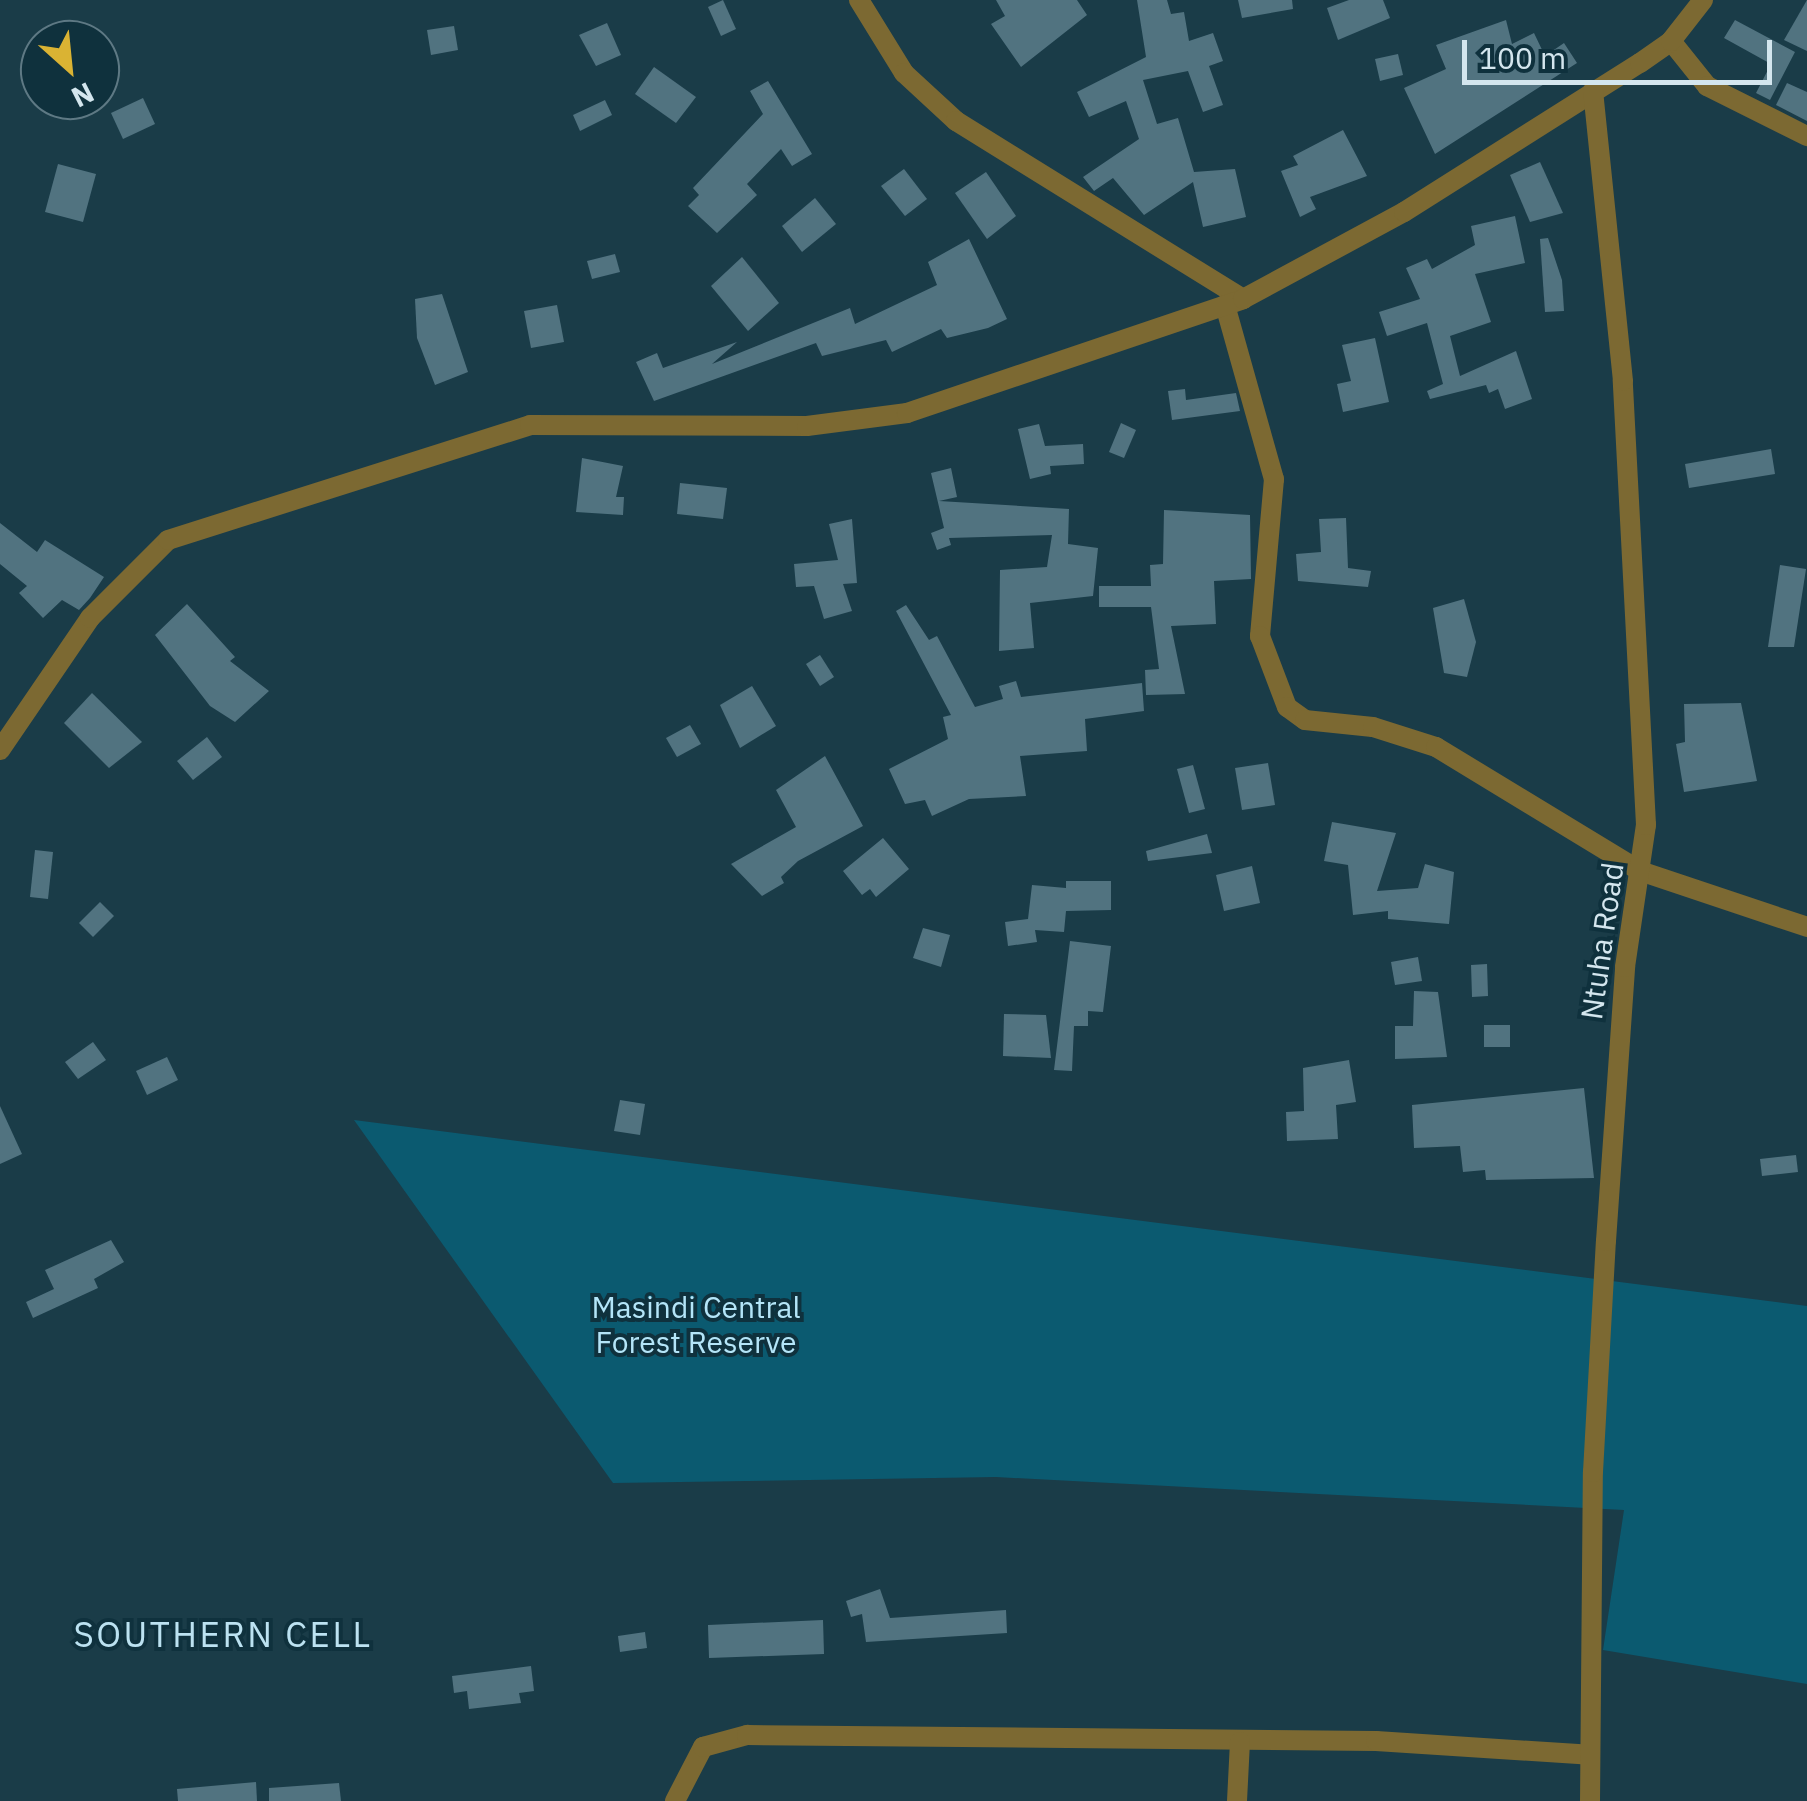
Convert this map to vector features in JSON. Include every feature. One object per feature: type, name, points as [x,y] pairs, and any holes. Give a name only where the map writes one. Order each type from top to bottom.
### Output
[{"type":"street","points":[[859,0],[904,73],[956,121],[1234,302],[1274,479],[1260,636],[1267,671],[1287,706],[1305,720],[1373,726],[1436,747],[1640,871],[1807,927]]},
{"type":"street","points":[[0,750],[90,618],[142,560],[198,527],[530,425],[807,426],[907,413],[1234,302],[1404,212],[1593,91],[1671,40],[1702,0]]},
{"type":"street","points":[[1671,40],[1707,86],[1807,136]]},
{"type":"street","name":"Ntuha Road","points":[[1590,1801],[1606,1242],[1625,967],[1640,871],[1646,797],[1622,381],[1593,91]]},
{"type":"street","points":[[675,1801],[687,1764],[703,1747],[747,1735],[1240,1742],[1590,1755]]},
{"type":"street","points":[[1237,1801],[1240,1742]]},
{"type":"green space","name":"Masindi Central Forest Reserve","points":[[354,1120],[1807,1306],[1807,1684],[1603,1650],[1624,1510],[996,1477],[613,1483]]},
{"type":"building","points":[[723,0],[736,29],[721,36],[708,7]]},
{"type":"building","points":[[996,0],[1077,0],[1087,15],[1021,67],[991,24],[1005,16]]},
{"type":"building","points":[[1137,0],[1167,0],[1171,14],[1184,12],[1189,41],[1213,33],[1223,61],[1209,66],[1223,105],[1203,112],[1188,71],[1143,80],[1157,124],[1178,118],[1194,172],[1235,169],[1246,217],[1203,227],[1193,182],[1144,215],[1113,178],[1094,191],[1083,177],[1139,139],[1126,101],[1089,117],[1077,92],[1146,57]]},
{"type":"building","points":[[1238,0],[1292,0],[1293,9],[1242,18]]},
{"type":"building","points":[[1349,0],[1383,0],[1390,18],[1338,40],[1327,8]]},
{"type":"building","points":[[1807,0],[1807,51],[1784,40]]},
{"type":"building","points":[[1506,20],[1512,44],[1534,33],[1545,56],[1564,43],[1577,63],[1435,154],[1404,88],[1446,69],[1436,45]]},
{"type":"building","points":[[1735,20],[1795,52],[1770,100],[1756,93],[1771,64],[1724,38]]},
{"type":"building","points":[[607,23],[621,55],[596,66],[579,35]]},
{"type":"building","points":[[454,26],[458,50],[431,55],[427,30]]},
{"type":"building","points":[[1398,54],[1403,75],[1380,81],[1375,59]]},
{"type":"building","points":[[654,67],[696,97],[676,123],[635,94]]},
{"type":"building","points":[[768,81],[812,154],[792,166],[781,149],[747,184],[757,195],[717,233],[688,206],[699,195],[693,188],[763,114],[750,91]]},
{"type":"building","points":[[1787,83],[1807,92],[1807,121],[1776,105]]},
{"type":"building","points":[[143,98],[155,124],[123,139],[114,120],[120,120],[120,109]]},
{"type":"building","points":[[605,100],[612,115],[580,131],[573,115]]},
{"type":"building","points":[[1343,130],[1367,176],[1310,197],[1316,209],[1300,217],[1281,171],[1298,165],[1293,156]]},
{"type":"building","points":[[1540,162],[1563,213],[1530,222],[1510,175]]},
{"type":"building","points":[[58,164],[96,174],[83,222],[45,212]]},
{"type":"building","points":[[904,169],[927,199],[905,216],[881,186]]},
{"type":"building","points":[[986,172],[1016,216],[987,239],[955,193]]},
{"type":"building","points":[[815,198],[836,224],[802,252],[782,226]]},
{"type":"building","points":[[1515,216],[1525,263],[1475,274],[1491,322],[1450,336],[1460,376],[1516,351],[1532,399],[1505,409],[1498,389],[1489,393],[1486,385],[1430,399],[1427,391],[1443,384],[1427,323],[1387,336],[1379,312],[1420,299],[1406,268],[1427,259],[1432,269],[1475,245],[1471,226]]},
{"type":"building","points":[[1548,238],[1562,280],[1564,311],[1545,312],[1540,239]]},
{"type":"building","points":[[969,239],[1007,319],[988,328],[947,338],[941,329],[892,352],[886,340],[822,356],[816,343],[654,401],[636,362],[657,353],[663,368],[737,342],[712,364],[850,308],[855,324],[937,285],[928,262]]},
{"type":"building","points":[[615,254],[620,272],[592,279],[587,261]]},
{"type":"building","points":[[742,257],[779,303],[748,331],[711,286]]},
{"type":"building","points":[[442,294],[468,372],[435,385],[417,338],[415,299]]},
{"type":"building","points":[[557,305],[564,342],[531,348],[524,311]]},
{"type":"building","points":[[1375,338],[1389,402],[1343,412],[1337,384],[1351,381],[1342,345]]},
{"type":"building","points":[[1185,389],[1186,400],[1236,393],[1240,411],[1172,420],[1168,391]]},
{"type":"building","points":[[1121,423],[1136,430],[1124,458],[1109,452]]},
{"type":"building","points":[[1039,424],[1045,446],[1083,444],[1084,464],[1050,466],[1051,474],[1030,479],[1018,429]]},
{"type":"building","points":[[1771,449],[1775,474],[1689,488],[1685,464]]},
{"type":"building","points":[[582,458],[623,466],[616,497],[624,497],[623,515],[576,512]]},
{"type":"building","points":[[951,468],[957,497],[939,501],[1069,509],[1068,544],[1098,548],[1093,596],[1030,603],[1034,648],[999,651],[1000,570],[1047,567],[1052,535],[949,538],[951,545],[937,550],[931,533],[944,528],[931,473]]},
{"type":"building","points":[[680,483],[727,488],[723,519],[677,514]]},
{"type":"building","points":[[1164,510],[1250,515],[1251,579],[1214,581],[1216,624],[1171,626],[1185,694],[1146,695],[1145,670],[1159,669],[1151,607],[1099,607],[1099,586],[1151,586],[1150,565],[1163,564]]},
{"type":"building","points":[[1346,518],[1348,568],[1371,571],[1368,587],[1298,581],[1296,554],[1321,552],[1319,519]]},
{"type":"building","points":[[852,519],[857,583],[843,584],[852,611],[824,619],[814,586],[796,587],[794,564],[838,560],[829,524]]},
{"type":"building","points":[[0,523],[37,552],[45,540],[104,577],[79,610],[62,600],[43,618],[19,593],[27,586],[0,564]]},
{"type":"building","points":[[1780,565],[1806,569],[1794,647],[1768,647]]},
{"type":"building","points":[[1464,599],[1476,642],[1467,677],[1444,673],[1433,608]]},
{"type":"building","points":[[187,604],[235,657],[230,661],[269,691],[235,722],[210,706],[155,635]]},
{"type":"building","points":[[906,605],[929,640],[937,636],[975,707],[1003,699],[999,686],[1016,681],[1021,697],[1142,683],[1144,711],[1085,719],[1087,751],[1020,756],[1026,796],[969,799],[932,816],[925,800],[905,804],[889,769],[948,739],[943,717],[951,715],[896,611]]},
{"type":"building","points":[[820,655],[834,677],[820,686],[806,664]]},
{"type":"building","points":[[752,686],[776,726],[740,748],[720,705]]},
{"type":"building","points":[[92,693],[142,742],[109,768],[64,723]]},
{"type":"building","points":[[1741,703],[1757,781],[1684,792],[1676,744],[1685,742],[1684,704]]},
{"type":"building","points":[[690,725],[701,744],[677,757],[666,738]]},
{"type":"building","points":[[207,737],[222,757],[193,780],[177,761]]},
{"type":"building","points":[[825,756],[863,826],[798,861],[781,877],[784,883],[762,896],[731,864],[796,827],[776,790]]},
{"type":"building","points":[[1268,763],[1275,805],[1242,810],[1235,768]]},
{"type":"building","points":[[1193,765],[1205,809],[1189,813],[1177,769]]},
{"type":"building","points":[[1332,822],[1396,833],[1377,891],[1418,888],[1425,864],[1454,872],[1449,924],[1388,919],[1388,911],[1353,915],[1348,865],[1324,861]]},
{"type":"building","points":[[1207,834],[1212,853],[1148,861],[1146,851]]},
{"type":"building","points":[[883,838],[909,869],[876,897],[870,889],[862,895],[843,871]]},
{"type":"building","points":[[35,850],[53,852],[48,899],[30,897]]},
{"type":"building","points":[[1252,866],[1260,903],[1224,911],[1216,875]]},
{"type":"building","points":[[1066,881],[1111,881],[1111,910],[1066,911],[1064,932],[1035,930],[1037,942],[1008,946],[1005,922],[1028,919],[1032,885],[1066,888]]},
{"type":"building","points":[[100,902],[114,916],[93,937],[79,923]]},
{"type":"building","points":[[923,928],[950,935],[941,967],[913,958]]},
{"type":"building","points":[[1070,941],[1111,946],[1103,1012],[1088,1011],[1088,1026],[1074,1026],[1072,1071],[1054,1070]]},
{"type":"building","points":[[1418,957],[1422,981],[1395,985],[1391,962]]},
{"type":"building","points":[[1487,964],[1488,996],[1472,997],[1471,965]]},
{"type":"building","points":[[1414,991],[1438,992],[1447,1057],[1395,1059],[1395,1026],[1413,1026]]},
{"type":"building","points":[[1004,1014],[1046,1015],[1051,1058],[1003,1056]]},
{"type":"building","points":[[1484,1025],[1510,1025],[1510,1047],[1484,1047]]},
{"type":"building","points":[[93,1042],[106,1060],[78,1079],[65,1062]]},
{"type":"building","points":[[167,1057],[178,1080],[147,1095],[136,1071]]},
{"type":"building","points":[[1349,1060],[1356,1102],[1336,1105],[1338,1139],[1287,1141],[1286,1112],[1304,1111],[1303,1068]]},
{"type":"building","points":[[1584,1088],[1594,1178],[1486,1180],[1485,1170],[1463,1172],[1460,1146],[1414,1148],[1412,1105]]},
{"type":"building","points":[[620,1100],[645,1104],[640,1135],[614,1131]]},
{"type":"building","points":[[0,1106],[22,1154],[0,1164]]},
{"type":"building","points":[[1796,1155],[1798,1172],[1762,1176],[1760,1159]]},
{"type":"building","points":[[111,1240],[124,1262],[94,1279],[98,1288],[33,1318],[26,1302],[54,1289],[45,1270]]},
{"type":"building","points":[[880,1589],[890,1618],[1006,1610],[1007,1633],[866,1642],[862,1614],[851,1617],[846,1601]]},
{"type":"building","points":[[823,1620],[824,1654],[709,1658],[708,1625]]},
{"type":"building","points":[[645,1632],[647,1648],[620,1652],[618,1636]]},
{"type":"building","points":[[531,1666],[534,1691],[519,1693],[521,1703],[469,1709],[467,1691],[454,1693],[452,1676]]},
{"type":"building","points":[[256,1782],[257,1801],[178,1801],[177,1789]]},
{"type":"building","points":[[339,1783],[341,1801],[269,1801],[269,1788]]},
{"type":"district","name":"SOUTHERN CELL","points":[[223,1634]]}]
